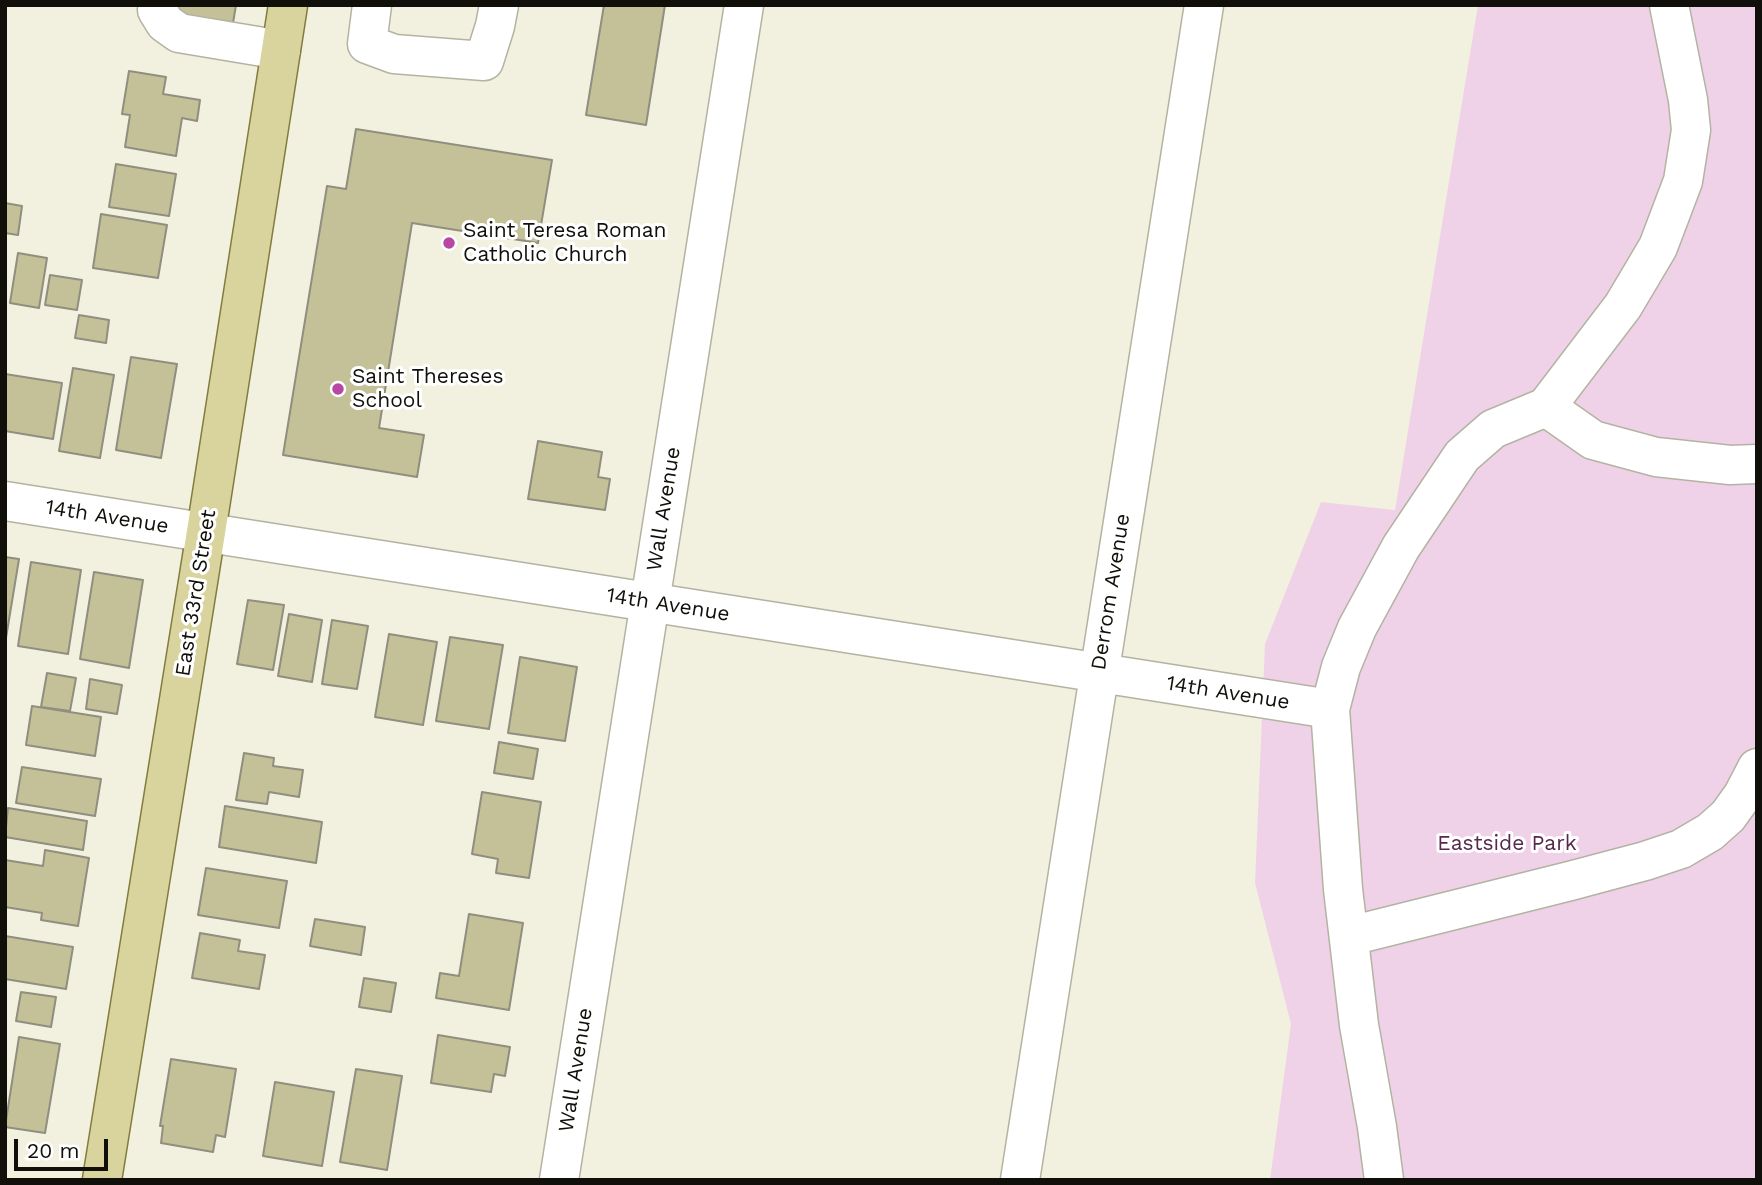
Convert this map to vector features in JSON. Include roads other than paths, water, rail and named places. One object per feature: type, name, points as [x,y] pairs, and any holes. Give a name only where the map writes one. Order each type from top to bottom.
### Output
[{"type":"main road","name":"East 33rd Street","points":[[102,1180],[288,5]]},
{"type":"street","points":[[158,5],[165,23],[179,33],[281,50]]},
{"type":"street","points":[[372,5],[367,44],[394,54],[484,61],[499,5]]},
{"type":"street","name":"Wall Avenue","points":[[559,1180],[744,5]]},
{"type":"street","name":"Derrom Avenue","points":[[1020,1180],[1204,5]]},
{"type":"street","points":[[1384,1180],[1359,1025],[1343,888],[1330,709],[1341,667],[1357,628],[1401,547],[1462,456],[1493,429],[1546,407],[1623,306],[1658,247],[1683,181],[1691,130],[1688,100],[1669,5]]},
{"type":"street","points":[[1546,407],[1593,440],[1656,457],[1730,465],[1757,464]]},
{"type":"street","name":"14th Avenue","points":[[5,501],[1330,709]]},
{"type":"street","points":[[1350,936],[1570,881],[1681,849],[1710,832],[1728,816],[1757,768]]},
{"type":"place","name":"Saint Teresa Roman Catholic Church","points":[[449,243]]},
{"type":"place","name":"Saint Thereses School","points":[[338,389]]},
{"type":"park label","name":"Eastside Park","points":[[1507,844]]}]
